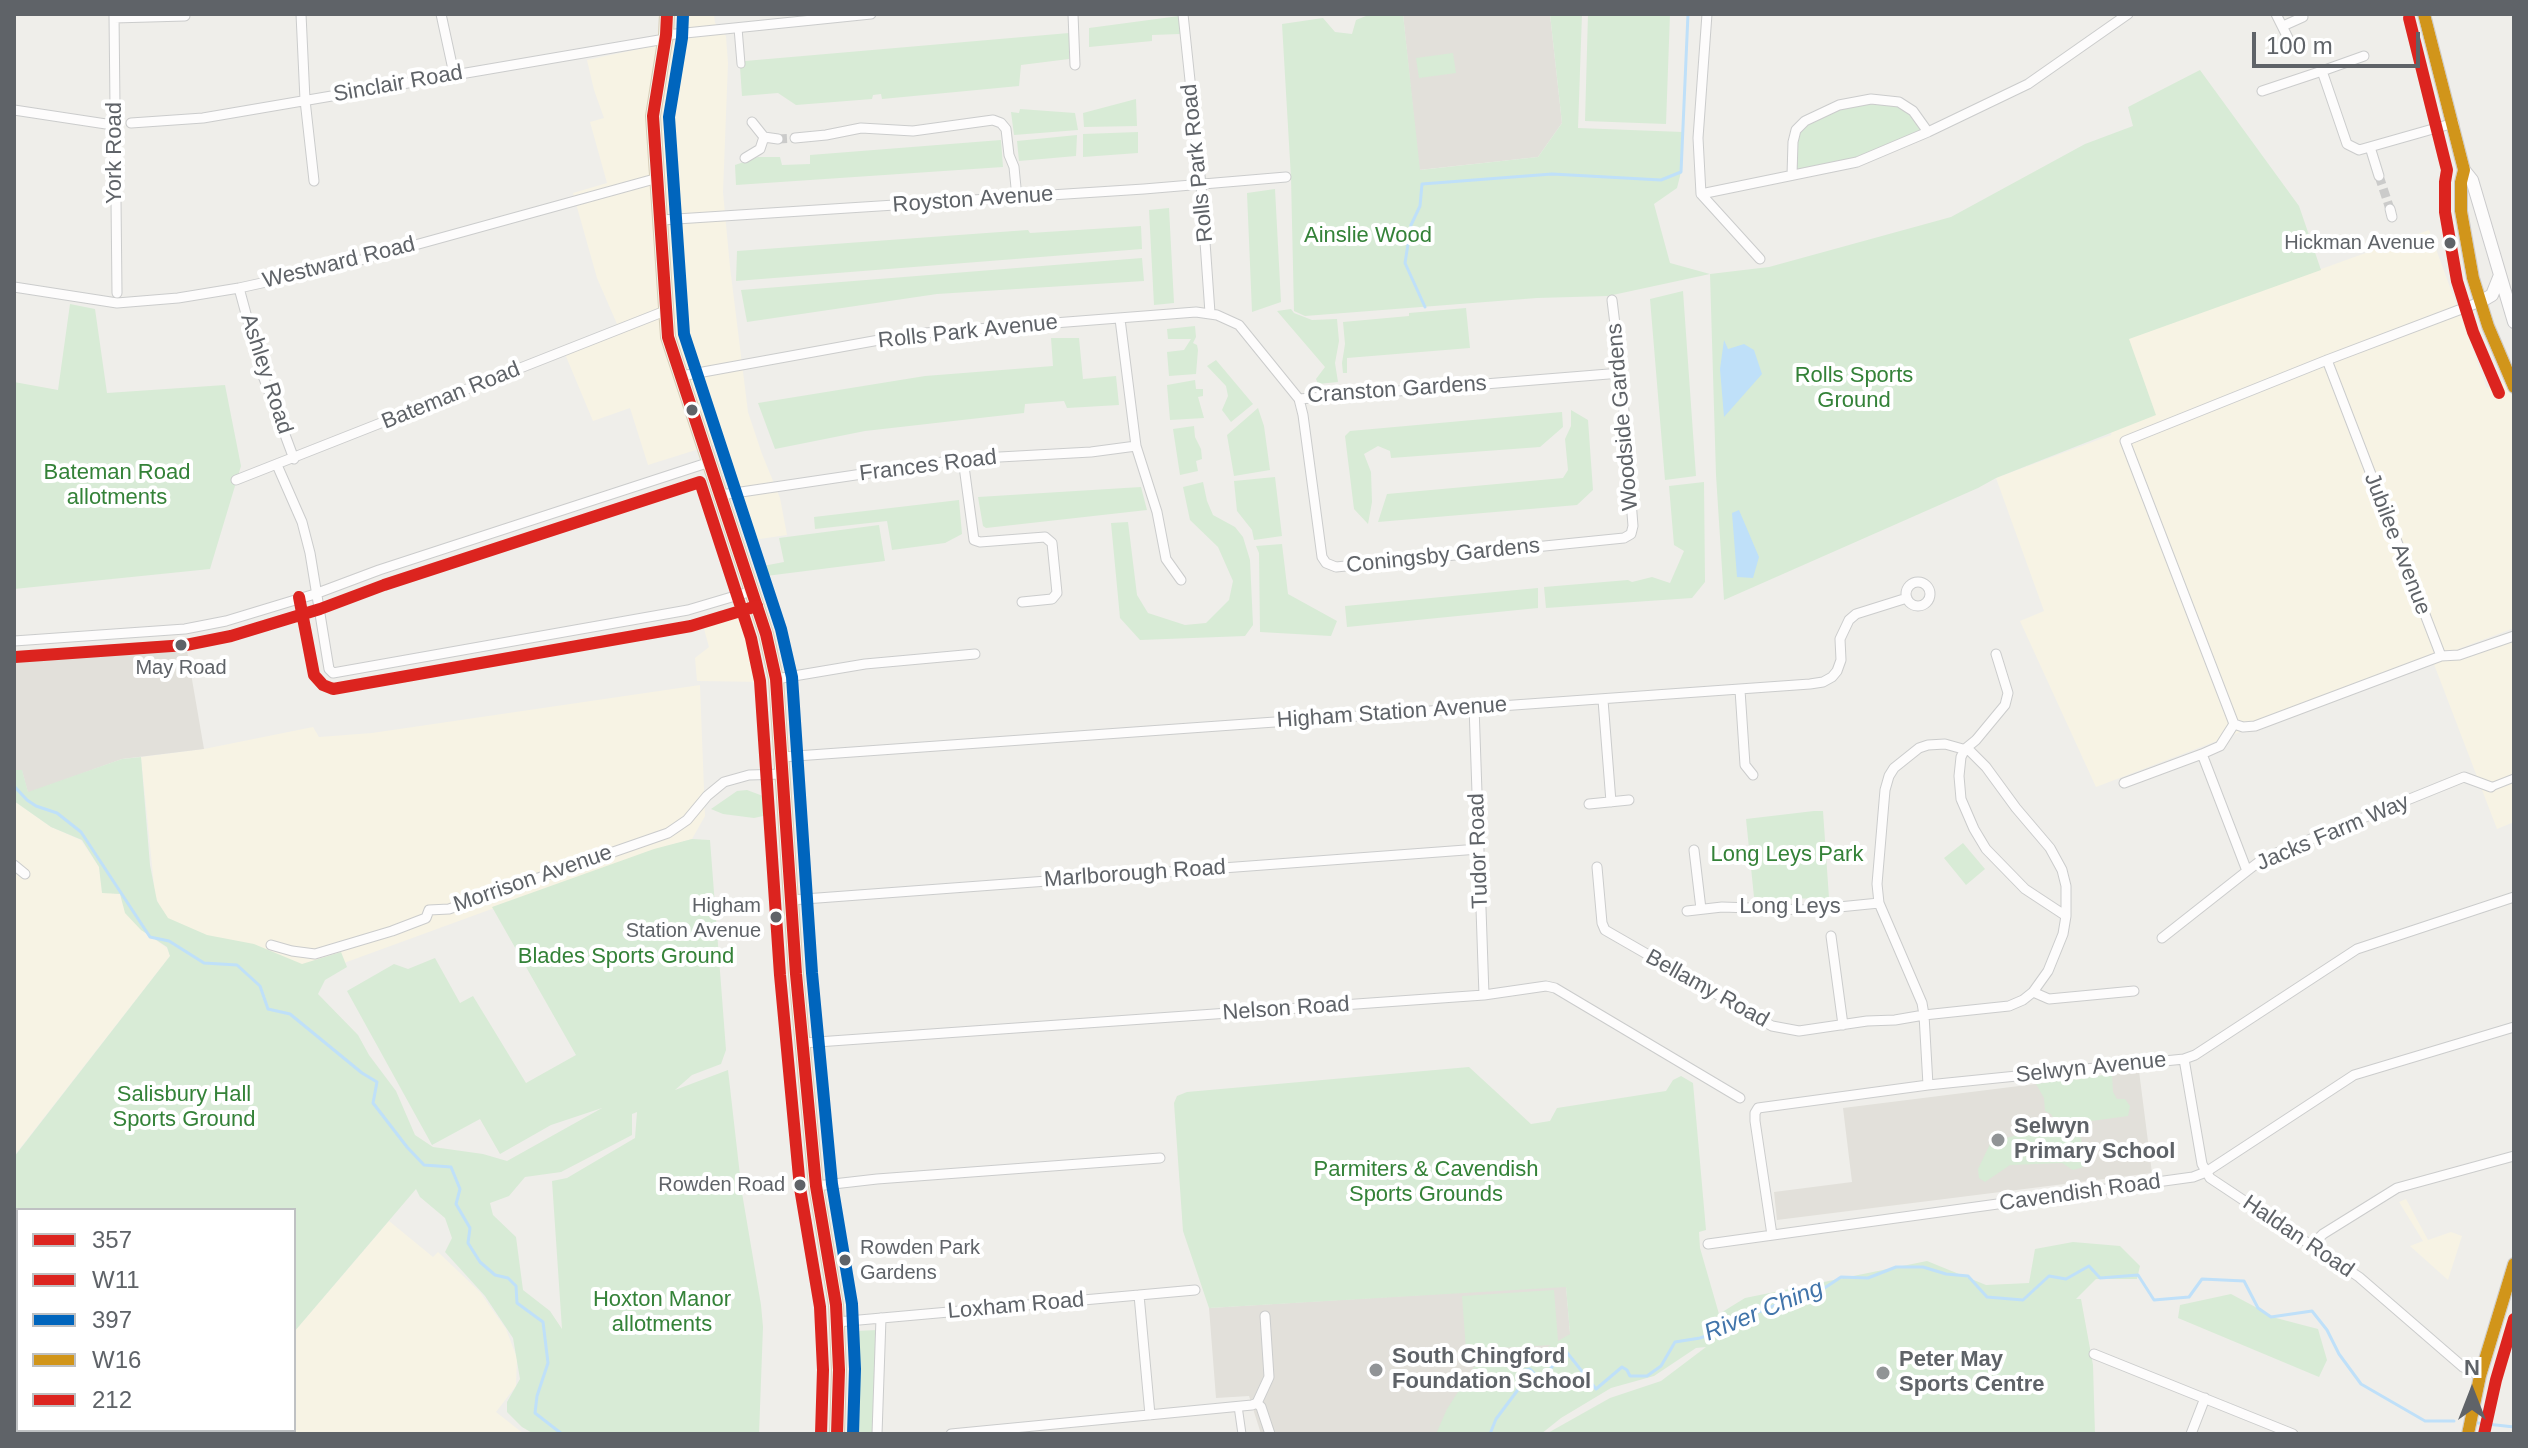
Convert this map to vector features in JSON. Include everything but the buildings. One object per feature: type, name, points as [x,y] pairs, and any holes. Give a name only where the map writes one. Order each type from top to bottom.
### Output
[{"type":"main road","points":[[667,14],[653,102],[665,311],[669,344],[766,634],[776,679],[791,900],[816,1186],[836,1305],[839,1370],[837,1434]]},
{"type":"main road","points":[[2424,14],[2464,170],[2461,211],[2480,302],[2514,385]]},
{"type":"main road","points":[[2464,170],[2472,180],[2514,322]]},
{"type":"main road","points":[[2480,302],[2492,295],[2500,275]]},
{"type":"main road","points":[[2468,1434],[2480,1376],[2514,1264]]},
{"type":"street","points":[[301,14],[305,100],[314,181]]},
{"type":"street","points":[[441,14],[454,74]]},
{"type":"street","name":"Sinclair Road","points":[[131,123],[203,118],[665,37],[871,14]]},
{"type":"street","points":[[1073,14],[1075,65]]},
{"type":"street","name":"Rolls Park Road","points":[[1183,14],[1201,185],[1210,313]]},
{"type":"street","points":[[1707,14],[1698,138],[1701,194],[1760,259]]},
{"type":"street","points":[[1701,194],[1857,162],[2028,84],[2128,14]]},
{"type":"street","points":[[2276,14],[2288,38]]},
{"type":"street","points":[[114,16],[185,16]]},
{"type":"street","name":"York Road","points":[[114,16],[117,293]]},
{"type":"street","points":[[2283,26],[2303,17]]},
{"type":"street","points":[[738,28],[741,64]]},
{"type":"street","points":[[2262,91],[2364,56]]},
{"type":"street","points":[[2322,71],[2347,144],[2359,150],[2454,123]]},
{"type":"street","points":[[1792,175],[1796,130],[1805,121],[1839,105],[1871,99],[1899,102],[1913,111],[1928,132]]},
{"type":"street","points":[[14,110],[115,123]]},
{"type":"street","points":[[795,138],[861,128],[913,131],[993,120],[1006,129],[1017,198]]},
{"type":"street","points":[[752,122],[764,137],[778,139]]},
{"type":"street","points":[[745,158],[760,149],[764,137]]},
{"type":"street","points":[[2370,147],[2379,176]]},
{"type":"street","name":"Royston Avenue","points":[[661,220],[1017,198],[1286,177]]},
{"type":"street","name":"Westward Road","points":[[14,287],[117,303],[178,298],[239,288],[339,266],[658,178]]},
{"type":"street","name":"Ashley Road","points":[[239,288],[262,373],[294,459]]},
{"type":"street","name":"Woodside Gardens","points":[[1612,300],[1621,373],[1633,526],[1631,534]]},
{"type":"street","points":[[2124,783],[2220,746],[2234,724],[2224,687],[2125,441],[2480,302]]},
{"type":"street","name":"Bateman Road","points":[[236,480],[665,311]]},
{"type":"street","name":"Rolls Park Avenue","points":[[681,376],[912,334],[1210,313]]},
{"type":"street","name":"Cranston Gardens","points":[[1210,313],[1239,325],[1299,399],[1621,373]]},
{"type":"street","points":[[1120,319],[1136,446],[1157,512],[1166,559],[1181,580]]},
{"type":"street","name":"Jubilee Avenue","points":[[2327,360],[2441,656]]},
{"type":"street","name":"Coningsby Gardens","points":[[1299,399],[1322,557],[1331,566],[1624,538],[1631,534]]},
{"type":"street","name":"Frances Road","points":[[721,495],[963,459],[1091,452],[1136,446]]},
{"type":"street","points":[[963,459],[974,540],[1045,537],[1052,543],[1057,593],[1052,599],[1022,602]]},
{"type":"street","points":[[14,641],[185,629],[269,609],[710,462]]},
{"type":"street","points":[[277,465],[302,522],[329,669],[333,673],[688,610],[752,591]]},
{"type":"street","name":"Higham Station Avenue","points":[[782,757],[1810,684],[1823,682],[1837,671],[1841,660],[1840,639],[1849,620],[1856,614],[1907,598]]},
{"type":"street","points":[[2234,724],[2255,726],[2441,656],[2459,655],[2514,636]]},
{"type":"street","points":[[776,679],[865,664],[975,654]]},
{"type":"street","points":[[1996,654],[2008,693],[2005,705],[1965,749],[1959,765],[1961,799],[1986,849],[2025,889],[2066,916]]},
{"type":"street","points":[[1740,690],[1745,765],[1753,775]]},
{"type":"street","points":[[1603,700],[1611,802]]},
{"type":"street","name":"Tudor Road","points":[[1474,706],[1484,995]]},
{"type":"street","points":[[1928,1085],[1924,1015],[1916,987],[1886,924],[1877,884],[1885,790],[1889,776],[1901,760],[1919,748],[1936,744],[1965,749],[1977,756],[2055,856],[2066,886],[2066,916],[2054,957],[2033,992],[2049,999],[2134,991]]},
{"type":"street","name":"Jacks Farm Way","points":[[2202,754],[2247,871],[2264,858],[2464,777],[2491,787]]},
{"type":"street","name":"Morrison Avenue","points":[[271,945],[315,954],[392,931],[426,918],[429,910],[449,909],[668,833],[687,820],[707,796],[724,782],[749,775],[784,774]]},
{"type":"street","points":[[2491,787],[2514,778]]},
{"type":"street","points":[[1589,804],[1629,800]]},
{"type":"street","name":"Marlborough Road","points":[[791,900],[1479,849]]},
{"type":"street","points":[[1694,850],[1701,909]]},
{"type":"street","points":[[14,865],[25,874]]},
{"type":"street","name":"Bellamy Road","points":[[1597,867],[1602,923],[1610,934],[1772,1026],[1799,1031],[2009,1006],[2033,992]]},
{"type":"street","points":[[2162,938],[2247,871]]},
{"type":"street","name":"Selwyn Avenue","points":[[1772,1235],[1755,1121],[1758,1108],[1928,1085],[2184,1059],[2195,1055],[2357,949],[2514,897]]},
{"type":"street","name":"Long Leys","points":[[1687,911],[1742,907],[1809,910],[1879,903]]},
{"type":"street","points":[[1831,936],[1843,1025]]},
{"type":"street","name":"Nelson Road","points":[[803,1043],[1484,995],[1551,987],[1740,1098]]},
{"type":"street","name":"Cavendish Road","points":[[1708,1244],[2193,1177],[2206,1172],[2354,1075],[2514,1027]]},
{"type":"street","points":[[2184,1059],[2198,1148],[2206,1172]]},
{"type":"street","points":[[2312,1245],[2323,1234],[2397,1188],[2514,1156]]},
{"type":"street","points":[[816,1186],[1160,1158]]},
{"type":"street","name":"Haldan Road","points":[[2206,1172],[2221,1186],[2359,1277],[2463,1367],[2480,1376]]},
{"type":"street","name":"Loxham Road","points":[[837,1322],[1195,1290]]},
{"type":"street","points":[[1139,1295],[1150,1415]]},
{"type":"street","points":[[1254,1404],[1269,1377],[1265,1316]]},
{"type":"street","points":[[877,1434],[881,1318]]},
{"type":"street","points":[[2094,1354],[2293,1434]]},
{"type":"street","points":[[2191,1434],[2205,1398]]},
{"type":"street","points":[[951,1434],[1254,1404],[1261,1407],[1270,1434]]},
{"type":"street","points":[[1238,1406],[1242,1434]]},
{"type":"shaded area","points":[[683,14],[714,14],[715,23],[726,36],[728,63],[723,192],[730,267],[748,412],[780,498],[787,535],[746,541],[718,443],[648,465],[630,408],[593,421],[565,354],[617,324],[597,278],[573,193],[607,183],[590,122],[604,118],[587,60],[681,40]]},
{"type":"shaded area","points":[[1403,14],[1550,14],[1562,123],[1538,157],[1419,170]]},
{"type":"shaded area","points":[[2429,230],[2487,388],[2506,382],[2514,400],[2514,628],[2440,656],[2514,641],[2514,822],[2497,829],[2432,659],[2096,787],[2020,621],[2044,611],[1996,478],[2111,435],[2128,339]]},
{"type":"shaded area","points":[[747,603],[757,636],[765,682],[697,681],[695,658],[709,647],[701,618]]},
{"type":"shaded area","points":[[185,639],[204,749],[122,759],[28,793],[22,771],[14,770],[14,652]]},
{"type":"shaded area","points":[[700,685],[705,816],[692,839],[653,850],[292,982],[166,921],[155,895],[141,757],[204,749],[313,727],[319,737],[372,733]]},
{"type":"shaded area","points":[[14,801],[51,827],[81,840],[99,867],[102,892],[120,894],[141,930],[167,948],[170,956],[14,1156]]},
{"type":"shaded area","name":"Selwyn Primary School","points":[[2139,1071],[2152,1173],[1777,1220],[1774,1192],[1852,1182],[1843,1108]]},
{"type":"shaded area","points":[[2406,1199],[2428,1240],[2451,1232],[2462,1236],[2448,1280],[2410,1246],[2423,1241],[2399,1202]]},
{"type":"shaded area","points":[[389,1221],[433,1257],[438,1252],[480,1292],[506,1329],[517,1358],[516,1386],[496,1412],[524,1434],[207,1434],[296,1432],[296,1330]]},
{"type":"shaded area","name":"South Chingford Foundation School","points":[[1566,1286],[1571,1345],[1457,1434],[1261,1434],[1249,1396],[1216,1398],[1209,1308]]},
{"type":"green space","name":"Ainslie Wood","points":[[1371,14],[1403,14],[1420,170],[1538,157],[1562,123],[1550,14],[1582,14],[1578,128],[1683,132],[1677,188],[1654,204],[1670,263],[1710,274],[1608,296],[1537,298],[1305,316],[1294,311],[1291,178],[1282,24],[1323,18],[1335,32],[1352,34],[1356,20]]},
{"type":"green space","points":[[1588,14],[1670,14],[1666,124],[1585,121]]},
{"type":"green space","points":[[1179,16],[1180,34],[1152,35],[1152,41],[1089,47],[1089,28]]},
{"type":"green space","points":[[1069,33],[1069,59],[1021,65],[1019,86],[882,99],[881,94],[873,95],[872,99],[796,105],[778,93],[742,96],[740,67],[745,67],[745,61]]},
{"type":"green space","points":[[1453,53],[1456,73],[1419,78],[1416,58]]},
{"type":"green space","name":"Rolls Sports Ground","points":[[2200,70],[2299,206],[2321,270],[2129,339],[2156,415],[1996,478],[1724,600],[1716,475],[1710,274],[1769,267],[1951,217],[2085,144],[2133,126],[2128,107]]},
{"type":"green space","points":[[1136,99],[1137,126],[1084,127],[1083,113]]},
{"type":"green space","points":[[1899,102],[1928,132],[1857,162],[1792,175],[1796,130],[1839,105]]},
{"type":"green space","points":[[1020,109],[1075,113],[1078,130],[1014,135],[1011,112],[1019,113]]},
{"type":"green space","points":[[1138,132],[1138,153],[1083,157],[1083,134]]},
{"type":"green space","points":[[1077,135],[1076,156],[1019,161],[1017,141]]},
{"type":"green space","points":[[1001,140],[1003,167],[736,185],[735,165],[758,157],[780,157],[782,165],[810,164],[810,155]]},
{"type":"green space","points":[[1275,189],[1281,302],[1252,312],[1247,193]]},
{"type":"green space","points":[[1169,208],[1174,303],[1154,305],[1149,210]]},
{"type":"green space","points":[[1141,226],[1142,249],[736,281],[737,251],[1028,230],[1030,233]]},
{"type":"green space","points":[[1142,258],[1144,281],[937,294],[747,322],[741,290]]},
{"type":"green space","points":[[1683,291],[1696,476],[1665,480],[1650,299]]},
{"type":"green space","name":"Bateman Road allotments","points":[[70,304],[95,309],[107,393],[225,385],[241,466],[210,569],[14,589],[14,382],[58,390]]},
{"type":"green space","points":[[1466,308],[1470,348],[1347,358],[1347,373],[1343,373],[1343,322]]},
{"type":"green space","points":[[1291,309],[1312,320],[1337,319],[1339,341],[1335,363],[1338,382],[1318,384],[1316,379],[1325,367],[1277,311]]},
{"type":"green space","points":[[1195,326],[1193,343],[1198,350],[1196,374],[1169,376],[1167,352],[1184,350],[1191,339],[1168,339],[1167,329]]},
{"type":"green space","points":[[1051,338],[1079,338],[1083,379],[1116,376],[1119,405],[1067,408],[1064,401],[1025,404],[1024,413],[865,431],[775,449],[758,403],[925,376],[1053,366]]},
{"type":"green space","points":[[1216,360],[1253,404],[1231,422],[1222,410],[1228,396],[1226,386],[1207,366]]},
{"type":"green space","points":[[1195,380],[1196,389],[1203,389],[1203,396],[1198,397],[1204,418],[1170,420],[1167,385]]},
{"type":"green space","points":[[1258,408],[1264,426],[1270,470],[1234,476],[1227,435]]},
{"type":"green space","points":[[1571,410],[1588,420],[1593,490],[1577,505],[1378,522],[1387,494],[1563,478],[1568,470],[1565,439],[1571,426]]},
{"type":"green space","points":[[1562,412],[1563,427],[1540,447],[1391,458],[1390,451],[1378,446],[1364,454],[1371,472],[1372,502],[1368,524],[1354,509],[1345,436],[1350,431]]},
{"type":"green space","points":[[1194,426],[1202,459],[1196,461],[1198,471],[1180,475],[1173,429]]},
{"type":"green space","points":[[1275,477],[1282,536],[1254,540],[1252,530],[1237,511],[1234,481]]},
{"type":"green space","points":[[1203,482],[1213,515],[1235,527],[1243,537],[1250,560],[1253,625],[1245,636],[1140,640],[1120,618],[1111,523],[1128,522],[1137,595],[1148,613],[1185,625],[1206,623],[1229,600],[1233,581],[1218,547],[1190,520],[1183,487]]},
{"type":"green space","points":[[1704,482],[1705,582],[1692,598],[1546,608],[1544,587],[1632,582],[1652,577],[1670,583],[1684,551],[1674,545],[1669,486]]},
{"type":"green space","points":[[1141,487],[1147,510],[986,528],[983,526],[978,497]]},
{"type":"green space","points":[[959,500],[962,534],[945,543],[892,550],[887,521],[815,529],[814,517]]},
{"type":"green space","points":[[879,525],[885,561],[766,576],[763,566],[784,562],[779,538]]},
{"type":"green space","points":[[1282,544],[1288,594],[1337,621],[1331,636],[1260,632],[1259,553],[1256,546]]},
{"type":"green space","points":[[1538,588],[1538,608],[1347,627],[1345,606]]},
{"type":"green space","points":[[141,757],[150,865],[157,901],[168,918],[207,935],[254,944],[302,964],[341,952],[347,967],[325,980],[318,994],[358,1035],[396,1091],[415,1135],[433,1147],[483,1154],[507,1161],[602,1108],[551,1125],[500,1154],[480,1119],[432,1145],[347,991],[394,964],[408,969],[435,958],[460,1003],[473,996],[526,1083],[576,1055],[492,907],[654,849],[692,839],[710,840],[726,1050],[721,1064],[692,1075],[675,1090],[728,1070],[742,1193],[763,1327],[759,1434],[534,1434],[522,1427],[507,1412],[507,1402],[520,1379],[513,1338],[485,1296],[445,1252],[452,1238],[445,1218],[420,1197],[416,1189],[296,1330],[296,1208],[16,1208],[16,1308],[14,1157],[170,956],[167,947],[141,930],[125,913],[120,894],[102,893],[99,867],[82,840],[51,827],[14,801],[14,770],[22,770],[28,792],[122,759]],"holes":[[[637,1112],[635,1138],[567,1178],[552,1181],[562,1329],[550,1311],[523,1290],[516,1237],[493,1215],[490,1203],[509,1196],[525,1177],[561,1172],[632,1135],[632,1114]]]},
{"type":"green space","points":[[747,790],[763,796],[772,814],[754,818],[723,814],[711,809],[737,791]]},
{"type":"green space","name":"Long Leys Park","points":[[1823,811],[1829,898],[1754,897],[1746,819]]},
{"type":"green space","points":[[1963,843],[1985,869],[1966,885],[1944,858]]},
{"type":"green space","name":"Parmiters & Cavendish Sports Grounds","points":[[1469,1067],[1531,1124],[1550,1121],[1557,1108],[1666,1091],[1673,1080],[1681,1076],[1693,1083],[1706,1230],[1699,1232],[1700,1248],[1719,1314],[1745,1298],[1927,1261],[1986,1285],[2029,1283],[2035,1249],[2073,1242],[2120,1246],[2140,1266],[2137,1279],[2096,1279],[2076,1299],[2081,1299],[2093,1365],[2095,1434],[1546,1434],[1610,1398],[1661,1381],[1706,1347],[1696,1348],[1654,1376],[1611,1388],[1541,1434],[1436,1434],[1447,1409],[1474,1367],[1532,1356],[1551,1345],[1466,1350],[1462,1296],[1554,1290],[1558,1341],[1570,1334],[1566,1287],[1209,1308],[1183,1231],[1174,1103],[1177,1096],[1187,1092]]},
{"type":"green space","points":[[2112,1074],[2113,1092],[2117,1099],[2125,1099],[2130,1106],[2128,1116],[2062,1125],[2045,1111],[2044,1098],[2036,1084]]},
{"type":"green space","points":[[2025,1133],[2051,1136],[2074,1134],[2081,1138],[2083,1167],[2073,1170],[2062,1163],[2010,1165],[1985,1182],[1979,1178],[1978,1169],[1991,1142]]},
{"type":"green space","points":[[2231,1294],[2276,1318],[2318,1329],[2327,1360],[2319,1377],[2178,1318],[2180,1305]]},
{"type":"green space","points":[[878,1330],[875,1432],[853,1432],[855,1331]]},
{"type":"water","points":[[1724,340],[1728,349],[1744,344],[1754,350],[1762,374],[1724,417],[1720,369]]},
{"type":"water","points":[[1739,510],[1759,557],[1753,578],[1737,577],[1732,513]]},
{"type":"waterway","points":[[1425,307],[1405,263],[1411,225],[1420,206],[1422,184],[1552,174],[1661,180],[1681,172],[1688,14]]},
{"type":"waterway","name":"River Ching","points":[[14,786],[27,800],[57,813],[81,832],[150,937],[169,941],[204,963],[237,965],[260,986],[268,1009],[290,1014],[377,1082],[373,1103],[424,1165],[451,1167],[460,1189],[456,1204],[470,1228],[468,1243],[480,1262],[495,1275],[508,1278],[516,1286],[517,1303],[543,1322],[548,1363],[535,1413],[562,1434]]},
{"type":"waterway","name":"River Ching","points":[[1490,1434],[1496,1419],[1520,1387],[1522,1371],[1530,1369],[1541,1381],[1565,1350],[1596,1389],[1622,1367],[1630,1376],[1647,1376],[1661,1366],[1675,1342],[1718,1332],[1742,1315],[1820,1291],[1841,1277],[1868,1278],[1896,1267],[1923,1267],[1968,1276],[1987,1297],[2023,1300],[2049,1276],[2066,1279],[2089,1266],[2100,1278],[2138,1275],[2154,1300],[2189,1297],[2202,1279],[2244,1281],[2258,1308],[2271,1317],[2312,1311],[2361,1384],[2425,1421],[2454,1421]]},
{"type":"waterway","name":"River Ching","points":[[2478,1423],[2514,1427]]},
{"type":"tunnel","points":[[778,139],[795,138]]},
{"type":"tunnel","points":[[2379,176],[2390,209]]},
{"type":"transit line","name":"357","points":[[667,14],[653,116],[668,337],[766,634],[776,679],[796,974],[816,1186],[836,1305],[839,1370],[837,1434]]},
{"type":"transit line","name":"W16","points":[[2424,14],[2464,170],[2461,211],[2473,278],[2488,326],[2514,387]]},
{"type":"transit line","name":"397","points":[[683,15],[669,117],[684,334],[781,629],[792,677],[812,973],[832,1184],[852,1304],[855,1369],[853,1434]]},
{"type":"transit line","name":"212","points":[[2409,18],[2447,170],[2445,212],[2457,281],[2473,332],[2499,393]]},
{"type":"transit line","name":"W11","points":[[15,657],[186,645],[231,636],[700,482],[751,638],[760,681],[780,975],[800,1188],[820,1307],[823,1370],[821,1434]]},
{"type":"transit line","name":"W11","points":[[299,597],[314,675],[323,685],[333,689],[691,626],[757,606]]},
{"type":"transit line","name":"W16","points":[[2468,1434],[2480,1376],[2514,1264]]},
{"type":"transit line","name":"212","points":[[2484,1434],[2514,1319]]},
{"type":"place","name":"Hickman Avenue","points":[[2450,243]]},
{"type":"place","name":"May Road","points":[[181,645]]},
{"type":"place","name":"Higham Station Avenue","points":[[776,917]]},
{"type":"place","name":"Selwyn Primary School","points":[[1998,1140]]},
{"type":"place","name":"Rowden Road","points":[[800,1185]]},
{"type":"place","name":"Rowden Park Gardens","points":[[845,1260]]},
{"type":"place","name":"South Chingford Foundation School","points":[[1376,1370]]},
{"type":"place","name":"Peter May Sports Centre","points":[[1883,1373]]},
{"type":"park label","name":"Blades Sports Ground","points":[[626,957]]},
{"type":"park label","name":"Salisbury Hall Sports Ground","points":[[184,1108]]},
{"type":"park label","name":"Hoxton Manor allotments","points":[[662,1312]]}]
